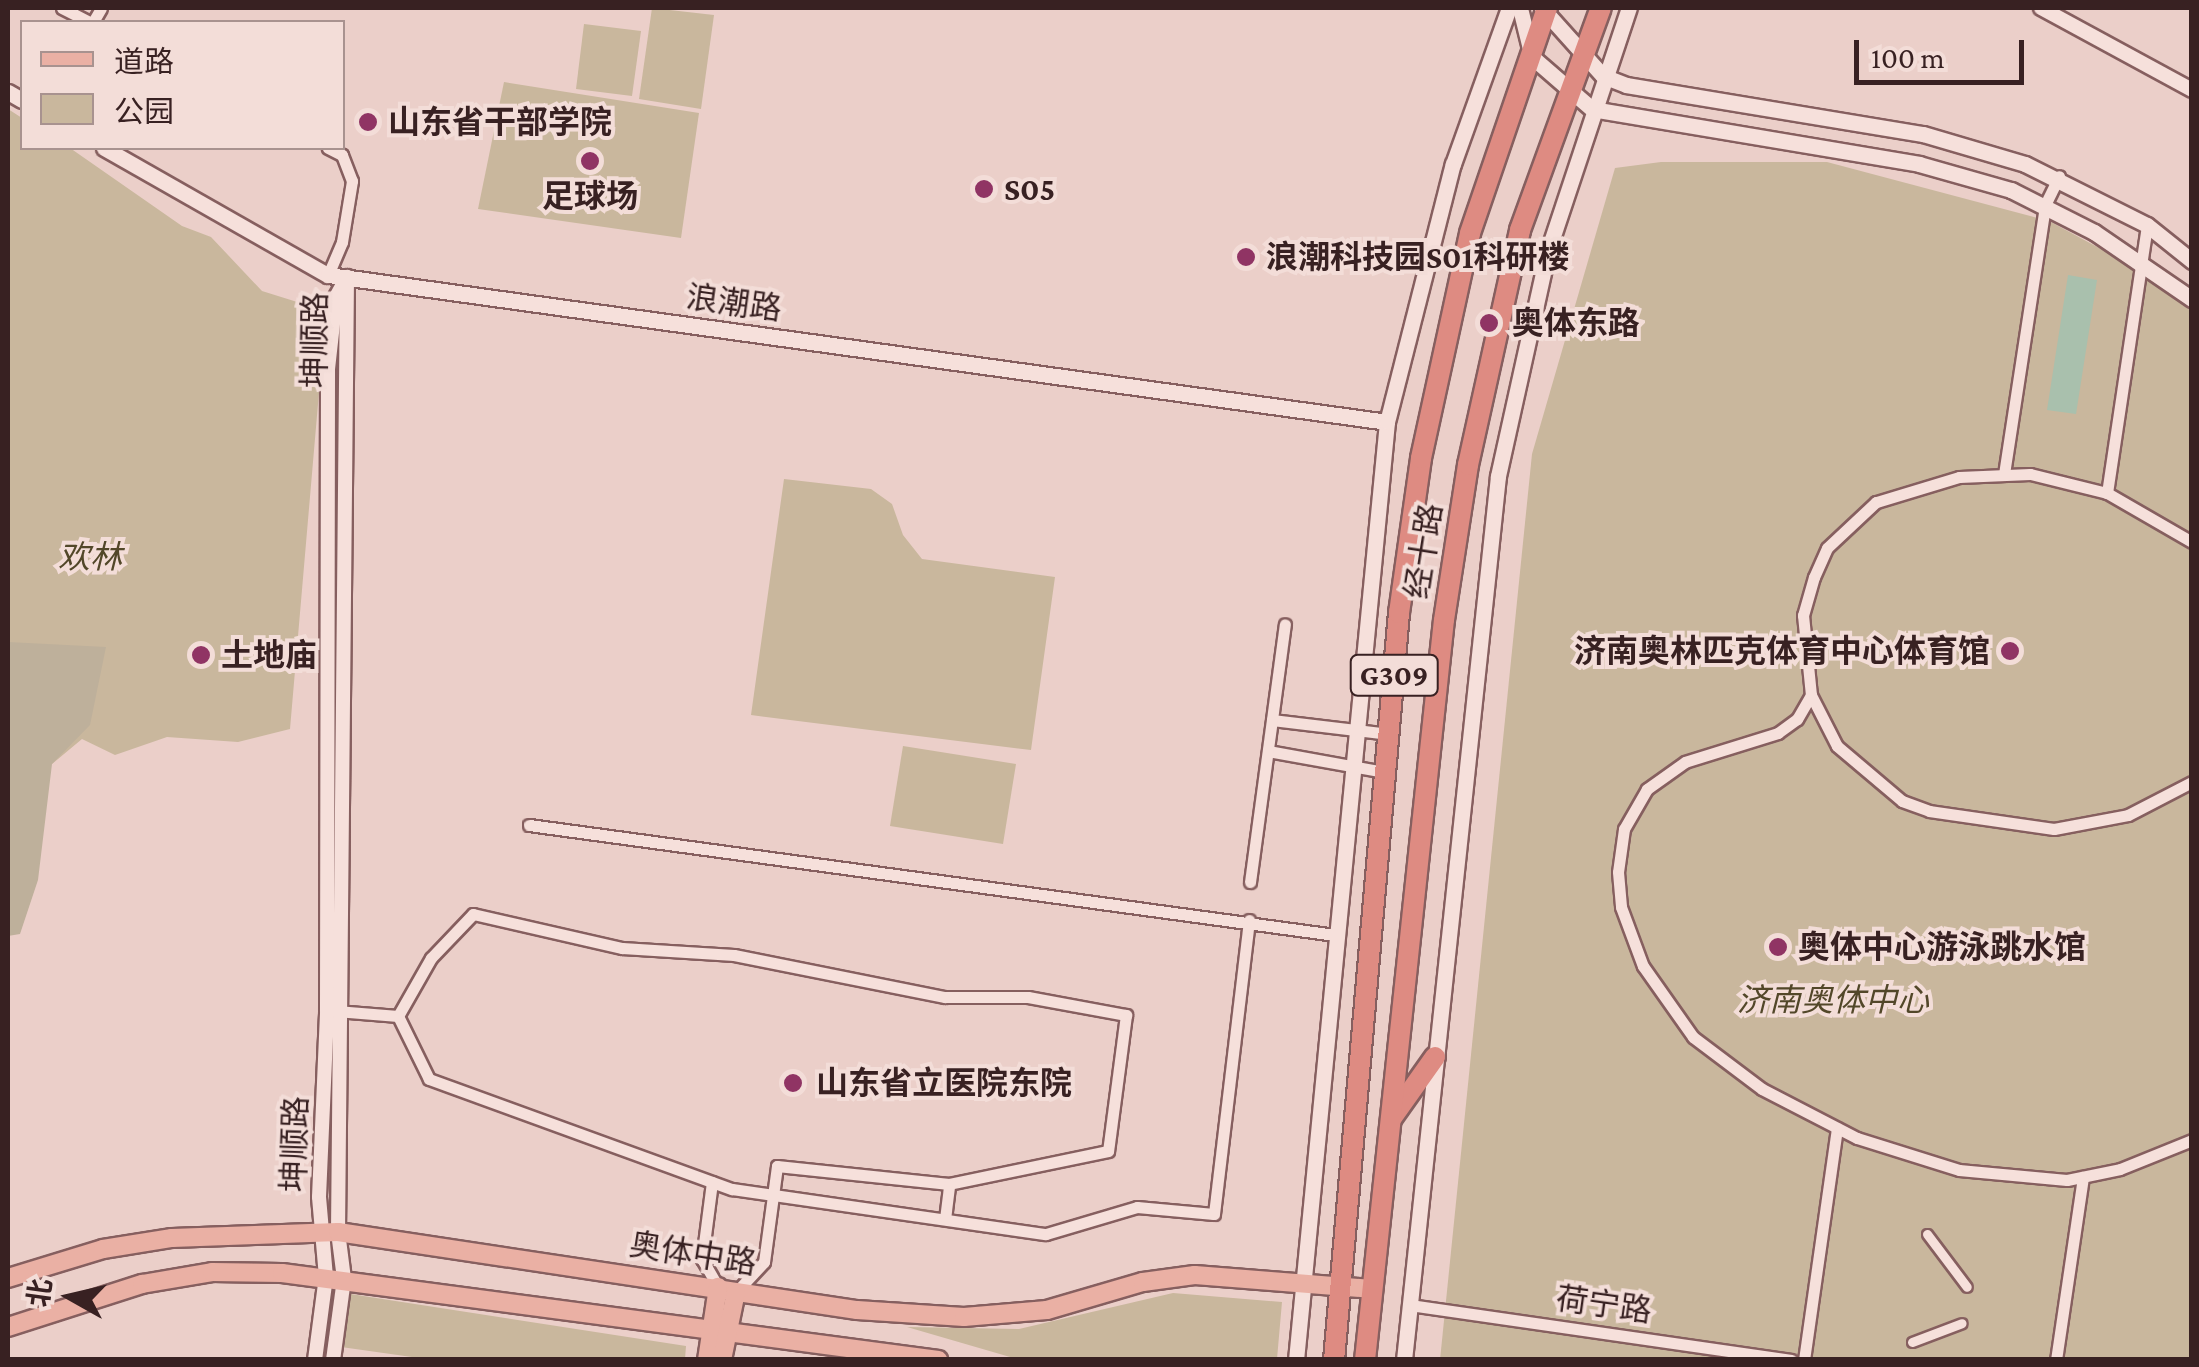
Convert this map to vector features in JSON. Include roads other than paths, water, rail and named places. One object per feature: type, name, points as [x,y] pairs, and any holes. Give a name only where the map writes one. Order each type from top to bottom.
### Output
[{"type":"highway","name":"经十路","points":[[1334,1360],[1399,613],[1440,360],[1470,234],[1532,57],[1545,8]]},
{"type":"highway","name":"经十路","points":[[1364,1360],[1468,465],[1520,230],[1602,8]]},
{"type":"highway","points":[[1390,1121],[1435,1057]]},
{"type":"main road","name":"经十路","points":[[1296,1360],[1353,730],[1387,422],[1454,164],[1510,8]]},
{"type":"main road","points":[[1520,8],[1532,57],[1568,95],[1592,109],[1919,164],[2044,205],[2141,262],[2192,300]]},
{"type":"main road","points":[[1545,8],[1603,76],[1626,86],[1923,134],[2059,176],[2147,224],[2192,261]]},
{"type":"main road","points":[[1603,76],[1629,8]]},
{"type":"main road","name":"经十路","points":[[1404,1360],[1498,476],[1548,251],[1603,76]]},
{"type":"main road","name":"浪潮路","points":[[108,150],[328,275],[1387,422]]},
{"type":"main road","name":"奥体中路","points":[[8,1278],[103,1248],[244,1232],[329,1232],[727,1289],[964,1317],[1047,1310],[1142,1282],[1195,1275],[1371,1289]]},
{"type":"main road","points":[[8,1327],[142,1284],[212,1272],[335,1278],[938,1360]]},
{"type":"main road","points":[[707,1360],[719,1331],[727,1289]]},
{"type":"main road","points":[[719,1331],[722,1360]]},
{"type":"street","points":[[62,8],[87,20]]},
{"type":"street","points":[[2042,8],[2192,90]]},
{"type":"street","points":[[328,275],[342,242],[352,181],[342,156],[332,150]]},
{"type":"street","points":[[2004,474],[2044,205],[2059,176]]},
{"type":"street","points":[[2107,493],[2147,224]]},
{"type":"street","name":"坤顺路","points":[[332,1360],[335,1278],[329,1232],[326,1011],[325,476],[328,368],[336,296],[347,277]]},
{"type":"street","name":"坤顺路","points":[[329,1232],[344,1012],[340,437],[347,277]]},
{"type":"street","points":[[2192,542],[2107,493],[2004,474],[1958,477],[1876,502],[1826,548],[1803,615],[1811,695],[1838,746],[1902,802],[1928,811],[2054,829],[2128,814],[2192,782]]},
{"type":"street","points":[[1250,882],[1285,624]]},
{"type":"street","points":[[1811,695],[1797,719],[1778,733],[1685,762],[1647,789],[1624,830],[1618,872],[1622,907],[1643,966],[1692,1037],[1762,1089],[1837,1128],[1959,1170],[2083,1177],[2192,1140]]},
{"type":"street","points":[[1272,720],[1388,734]]},
{"type":"street","points":[[1268,752],[1386,772]]},
{"type":"street","points":[[528,825],[1249,920],[1335,935]]},
{"type":"street","points":[[398,1016],[431,958],[473,914],[622,948],[734,955],[945,998],[1028,998],[1126,1016],[1108,1150],[950,1184],[777,1166],[764,1262],[727,1289],[702,1259],[712,1182]]},
{"type":"street","points":[[398,1016],[429,1079],[712,1182],[773,1195],[1046,1234],[1136,1208],[1214,1214],[1249,920]]},
{"type":"street","points":[[326,1011],[398,1016]]},
{"type":"street","points":[[1804,1360],[1837,1128]]},
{"type":"street","points":[[2056,1360],[2083,1177]]},
{"type":"street","points":[[945,1219],[950,1184]]},
{"type":"street","points":[[1928,1234],[1964,1284]]},
{"type":"street","name":"坤顺路","points":[[316,1360],[335,1278]]},
{"type":"street","name":"荷宁路","points":[[1410,1305],[1791,1360]]},
{"type":"street","points":[[1912,1342],[1959,1324]]},
{"type":"place","name":"山东省干部学院","points":[[368,122]]},
{"type":"place","name":"足球场","points":[[590,161]]},
{"type":"place","name":"S05","points":[[984,189]]},
{"type":"place","name":"浪潮科技园S01科研楼","points":[[1246,257]]},
{"type":"place","name":"奥体东路","points":[[1489,323]]},
{"type":"place","name":"济南奥林匹克体育中心体育馆","points":[[2010,651]]},
{"type":"place","name":"土地庙","points":[[201,655]]},
{"type":"place","name":"奥体中心游泳跳水馆","points":[[1778,947]]},
{"type":"place","name":"山东省立医院东院","points":[[793,1083]]},
{"type":"park label","name":"欢林","points":[[90,557]]},
{"type":"park label","name":"济南奥体中心","points":[[1833,1000]]}]
